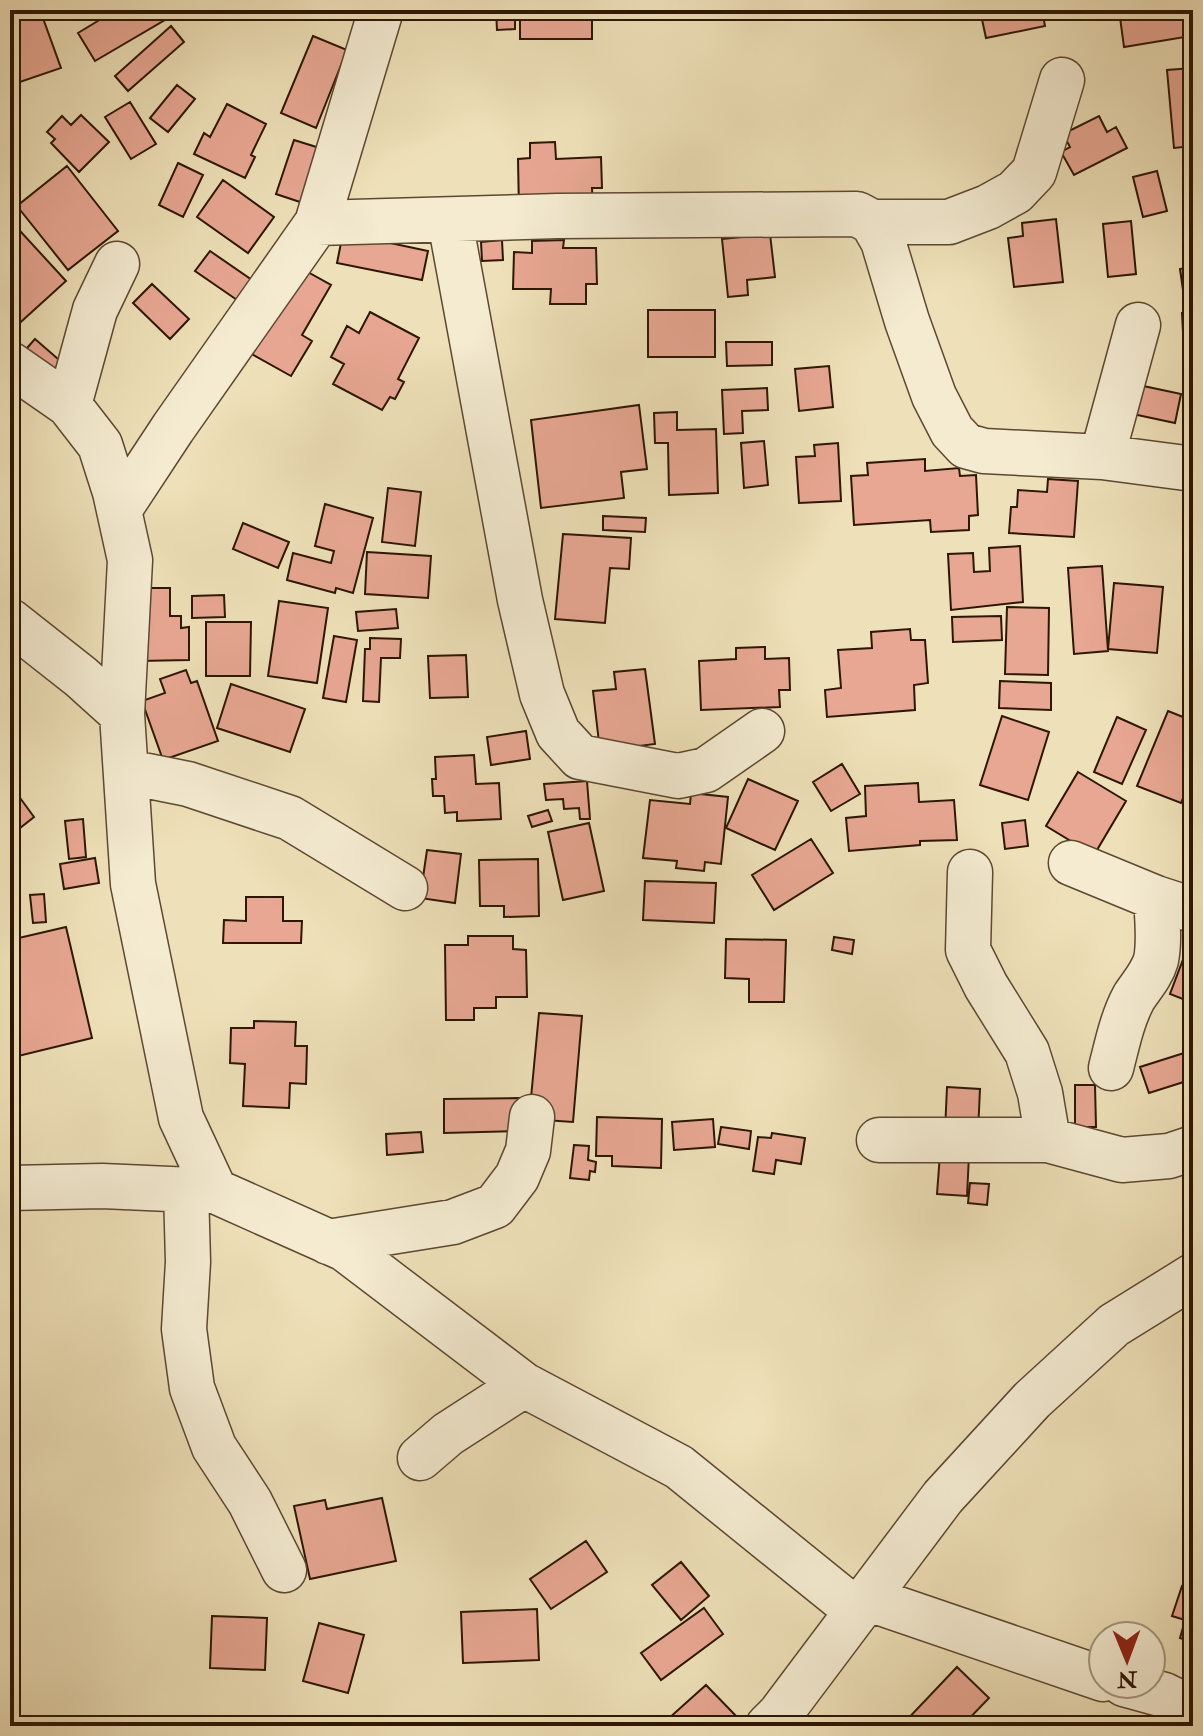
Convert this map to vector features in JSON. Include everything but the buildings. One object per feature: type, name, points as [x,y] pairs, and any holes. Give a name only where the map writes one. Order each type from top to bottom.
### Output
[{"type":"street","points":[[119,510],[317,223],[381,10]]},
{"type":"street","points":[[317,223],[802,213],[857,214],[872,222],[949,222],[988,207],[1015,192],[1034,172],[1062,80]]},
{"type":"street","points":[[450,221],[520,600],[542,694],[558,733],[580,757],[678,776],[706,770],[762,731]]},
{"type":"street","points":[[872,222],[883,241],[934,396],[952,431],[966,446],[984,451],[1102,457],[1193,469]]},
{"type":"street","points":[[69,405],[95,310],[117,264]]},
{"type":"street","points":[[1102,457],[1138,325]]},
{"type":"street","points":[[10,364],[69,405],[100,445],[119,510],[130,560],[122,714],[133,884],[181,1118],[201,1190],[188,1262],[184,1329],[192,1388],[214,1447],[250,1502],[284,1570]]},
{"type":"street","points":[[10,621],[122,714]]},
{"type":"street","points":[[128,772],[188,784],[290,818],[405,888]]},
{"type":"street","points":[[1071,863],[1174,904],[1158,942],[1155,961],[1134,998],[1118,1037],[1111,1068]]},
{"type":"street","points":[[970,872],[968,950],[986,986],[1027,1052],[1040,1093],[1048,1140]]},
{"type":"street","points":[[328,1242],[453,1222],[495,1206],[517,1177],[528,1151],[532,1117]]},
{"type":"street","points":[[879,1140],[1048,1140],[1122,1160],[1169,1156],[1193,1148]]},
{"type":"street","points":[[10,1188],[102,1186],[201,1190],[345,1249],[524,1385],[679,1467],[861,1604],[1087,1674]]},
{"type":"street","points":[[785,1719],[861,1604],[943,1497],[1032,1400],[1114,1325],[1193,1276]]},
{"type":"street","points":[[420,1458],[448,1434],[524,1385]]},
{"type":"street","points":[[1167,1696],[1193,1709]]}]
